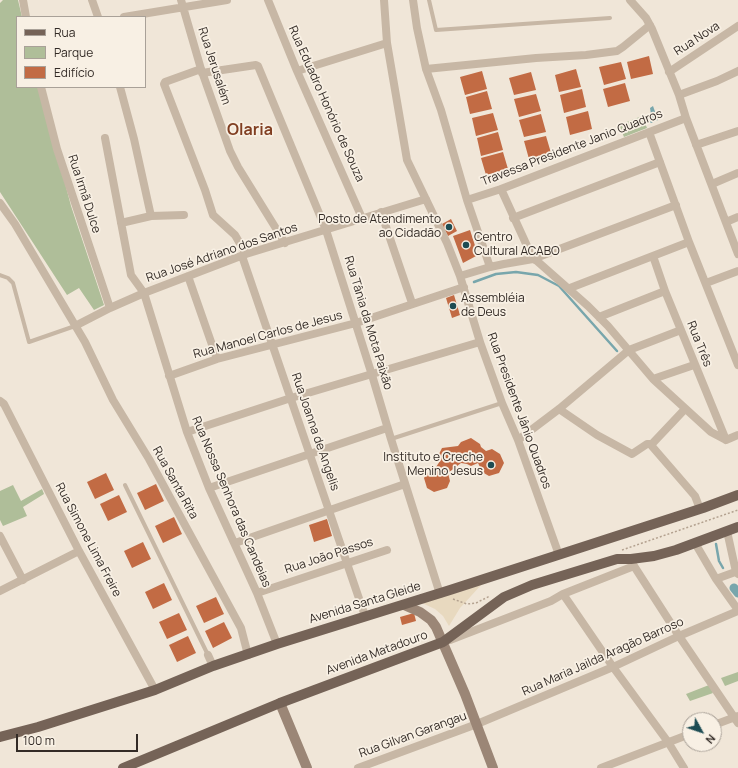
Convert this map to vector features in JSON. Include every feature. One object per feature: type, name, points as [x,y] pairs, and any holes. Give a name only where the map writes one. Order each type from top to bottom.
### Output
[{"type":"main road","name":"Avenida Santa Gleide","points":[[0,737],[38,727],[155,690],[213,666],[277,644],[440,594],[700,509],[738,495]]},
{"type":"main road","points":[[443,642],[504,597],[532,585],[618,559],[632,562],[676,550],[738,527]]},
{"type":"main road","name":"Avenida Matadouro","points":[[123,768],[280,703],[443,642]]},
{"type":"street","points":[[23,0],[26,16]]},
{"type":"street","points":[[92,0],[98,16]]},
{"type":"street","points":[[128,16],[182,3],[227,0]]},
{"type":"street","name":"Rua Eduadro Honório de Souza","points":[[268,0],[297,71],[362,218]]},
{"type":"street","name":"Rua Presidente Jânio Quadros","points":[[384,0],[387,43],[406,154],[447,243],[464,286],[480,342],[502,403],[518,440],[559,555]]},
{"type":"street","points":[[413,0],[417,28],[426,69],[441,110],[467,200],[490,267]]},
{"type":"street","points":[[630,0],[650,25],[738,254]]},
{"type":"street","name":"Rua Jerusalém","points":[[182,3],[201,71],[230,151],[238,168],[285,243]]},
{"type":"street","points":[[426,69],[617,51],[650,25]]},
{"type":"street","name":"Rua Nova","points":[[669,72],[738,26]]},
{"type":"street","points":[[297,71],[387,43]]},
{"type":"street","name":"Rua Tânia da Mota Paixão","points":[[201,71],[257,65],[326,230],[440,594]]},
{"type":"street","name":"Rua Joanna de Angelis","points":[[201,71],[164,83],[205,190],[213,215],[235,235],[244,255],[272,345],[330,510],[365,616]]},
{"type":"street","points":[[678,95],[717,81],[738,71]]},
{"type":"street","name":"Rua Irmã Dulce","points":[[41,88],[57,149],[110,308]]},
{"type":"street","points":[[120,88],[134,139],[150,216]]},
{"type":"street","name":"Travessa Presidente Janio Quadros","points":[[467,200],[501,189],[686,118]]},
{"type":"street","points":[[696,145],[738,131]]},
{"type":"street","points":[[649,132],[689,242],[738,366]]},
{"type":"street","name":"Rua Nossa Senhora das Candeias","points":[[105,138],[131,275],[144,293],[187,432],[277,644]]},
{"type":"street","points":[[514,218],[660,162]]},
{"type":"street","points":[[712,184],[738,173]]},
{"type":"street","points":[[501,189],[533,259],[570,288],[599,317],[653,379],[711,432],[726,440],[738,436]]},
{"type":"street","name":"Rua José Adriano dos Santos","points":[[75,326],[144,293],[244,255],[426,199]]},
{"type":"street","points":[[0,204],[15,224],[75,326]]},
{"type":"street","points":[[460,276],[490,267],[533,259],[676,205]]},
{"type":"street","points":[[381,212],[412,303]]},
{"type":"street","points":[[121,223],[150,216],[184,215]]},
{"type":"street","points":[[726,222],[738,217]]},
{"type":"street","points":[[570,288],[689,242]]},
{"type":"street","name":"Rua Três","points":[[653,256],[694,365],[726,440]]},
{"type":"street","points":[[706,283],[738,271]]},
{"type":"street","points":[[188,276],[217,359]]},
{"type":"street","name":"Rua Manoel Carlos de Jesus","points":[[169,376],[217,359],[356,323],[464,286]]},
{"type":"street","points":[[599,317],[665,291]]},
{"type":"street","name":"Rua Santa Rita","points":[[75,326],[85,342],[113,400],[149,459],[241,628],[248,655]]},
{"type":"street","points":[[518,440],[559,409],[629,350],[681,330]]},
{"type":"street","points":[[187,432],[291,398],[480,342]]},
{"type":"street","points":[[653,379],[694,365]]},
{"type":"street","name":"Rua Simone Lima Freire","points":[[0,400],[4,404],[79,551],[155,690]]},
{"type":"street","points":[[559,409],[597,436],[632,454],[649,443],[695,496],[700,509]]},
{"type":"street","points":[[651,445],[685,409]]},
{"type":"street","points":[[210,488],[310,453],[388,428]]},
{"type":"street","points":[[235,543],[405,484]]},
{"type":"street","points":[[716,579],[737,572],[727,531]]},
{"type":"street","points":[[0,536],[23,580]]},
{"type":"street","points":[[695,543],[716,579],[738,610]]},
{"type":"street","name":"Rua João Passos","points":[[256,593],[387,550]]},
{"type":"street","points":[[0,590],[23,580],[79,551]]},
{"type":"street","points":[[632,562],[678,636],[737,719],[722,723]]},
{"type":"street","name":"Avenida Matadouro","points":[[443,642],[551,601],[632,562]]},
{"type":"street","points":[[563,594],[613,667],[668,742],[684,768]]},
{"type":"street","points":[[404,605],[420,612],[431,620],[436,627],[494,768]]},
{"type":"street","name":"Rua Maria Jailda Aragão Barroso","points":[[477,724],[613,667],[678,636],[738,610]]},
{"type":"street","points":[[208,655],[213,666]]},
{"type":"street","points":[[280,703],[307,768]]},
{"type":"street","name":"Rua Gilvan Garangau","points":[[358,768],[477,724]]},
{"type":"street","points":[[601,768],[682,737]]},
{"type":"lane","points":[[429,0],[436,30],[610,18]]},
{"type":"lane","points":[[0,275],[8,278],[13,283],[29,342],[75,326]]},
{"type":"lane","points":[[391,439],[502,403]]},
{"type":"lane","points":[[125,485],[208,655]]},
{"type":"green space","points":[[3,0],[18,0],[22,16],[16,16],[16,88],[40,88],[71,206],[104,305],[94,310],[79,288],[67,295],[0,192],[0,3]]},
{"type":"green space","points":[[642,116],[647,128],[624,137],[619,125]]},
{"type":"green space","points":[[13,485],[21,501],[42,489],[44,494],[23,507],[27,516],[3,526],[0,520],[0,491]]},
{"type":"green space","points":[[738,672],[738,681],[725,686],[721,678]]},
{"type":"green space","points":[[709,685],[713,693],[690,701],[686,694]]},
{"type":"shaded area","points":[[482,584],[460,608],[449,626],[443,616],[435,609],[422,603]]},
{"type":"water","points":[[653,106],[658,120],[651,123],[646,121],[651,114],[650,108]]},
{"type":"building","points":[[649,56],[653,74],[631,79],[627,62]]},
{"type":"building","points":[[621,62],[626,79],[604,85],[599,67]]},
{"type":"building","points":[[576,69],[581,87],[559,92],[555,75]]},
{"type":"building","points":[[482,71],[487,89],[465,95],[460,77]]},
{"type":"building","points":[[531,72],[536,90],[514,95],[509,78]]},
{"type":"building","points":[[625,83],[630,101],[608,107],[603,89]]},
{"type":"building","points":[[582,89],[586,107],[564,113],[560,95]]},
{"type":"building","points":[[487,91],[492,109],[470,114],[466,97]]},
{"type":"building","points":[[536,94],[541,111],[519,117],[514,99]]},
{"type":"building","points":[[588,111],[592,129],[570,135],[566,117]]},
{"type":"building","points":[[493,113],[498,130],[476,136],[472,118]]},
{"type":"building","points":[[541,114],[546,132],[524,137],[519,120]]},
{"type":"building","points":[[498,132],[503,150],[481,156],[477,138]]},
{"type":"building","points":[[546,136],[551,153],[529,159],[524,141]]},
{"type":"building","points":[[503,152],[508,169],[486,175],[481,158]]},
{"type":"building","name":"Posto de Atendimento ao Cidadão","points":[[451,219],[457,231],[448,236],[442,224]]},
{"type":"building","name":"Centro Cultural ACABO","points":[[470,230],[478,255],[463,263],[453,236]]},
{"type":"building","name":"Assembléia de Deus","points":[[454,295],[460,315],[452,318],[446,298]]},
{"type":"building","name":"Instituto e Creche Menino Jesus","points":[[471,438],[480,444],[486,451],[492,449],[500,454],[504,463],[499,473],[489,476],[482,472],[478,463],[471,466],[461,463],[448,473],[450,481],[447,488],[434,492],[427,488],[424,478],[431,468],[436,467],[440,461],[437,458],[442,448],[458,446],[461,442]]},
{"type":"building","points":[[106,473],[114,490],[95,499],[87,482]]},
{"type":"building","points":[[156,484],[164,501],[145,510],[137,493]]},
{"type":"building","points":[[119,495],[127,512],[108,521],[100,504]]},
{"type":"building","points":[[174,517],[182,534],[163,543],[155,526]]},
{"type":"building","points":[[327,519],[332,536],[314,542],[309,525]]},
{"type":"building","points":[[143,542],[151,559],[132,568],[124,551]]},
{"type":"building","points":[[164,583],[172,600],[153,609],[145,592]]},
{"type":"building","points":[[216,597],[224,614],[204,623],[196,606]]},
{"type":"building","points":[[179,613],[187,630],[167,639],[159,622]]},
{"type":"building","points":[[414,613],[416,621],[402,625],[400,617]]},
{"type":"building","points":[[224,622],[232,638],[213,648],[205,631]]},
{"type":"building","points":[[188,636],[196,653],[177,662],[169,645]]},
{"type":"waterway","points":[[474,282],[496,274],[516,272],[538,275],[559,286],[617,351]]},
{"type":"waterway","points":[[716,544],[719,561],[723,568]]},
{"type":"waterway","points":[[734,588],[738,593]]},
{"type":"place","name":"Posto de Atendimento ao Cidadão","points":[[449,227]]},
{"type":"place","name":"Centro Cultural ACABO","points":[[466,245]]},
{"type":"place","name":"Assembléia de Deus","points":[[453,306]]},
{"type":"place","name":"Instituto e Creche Menino Jesus","points":[[491,465]]},
{"type":"district","name":"Olaria","points":[[250,131]]}]
